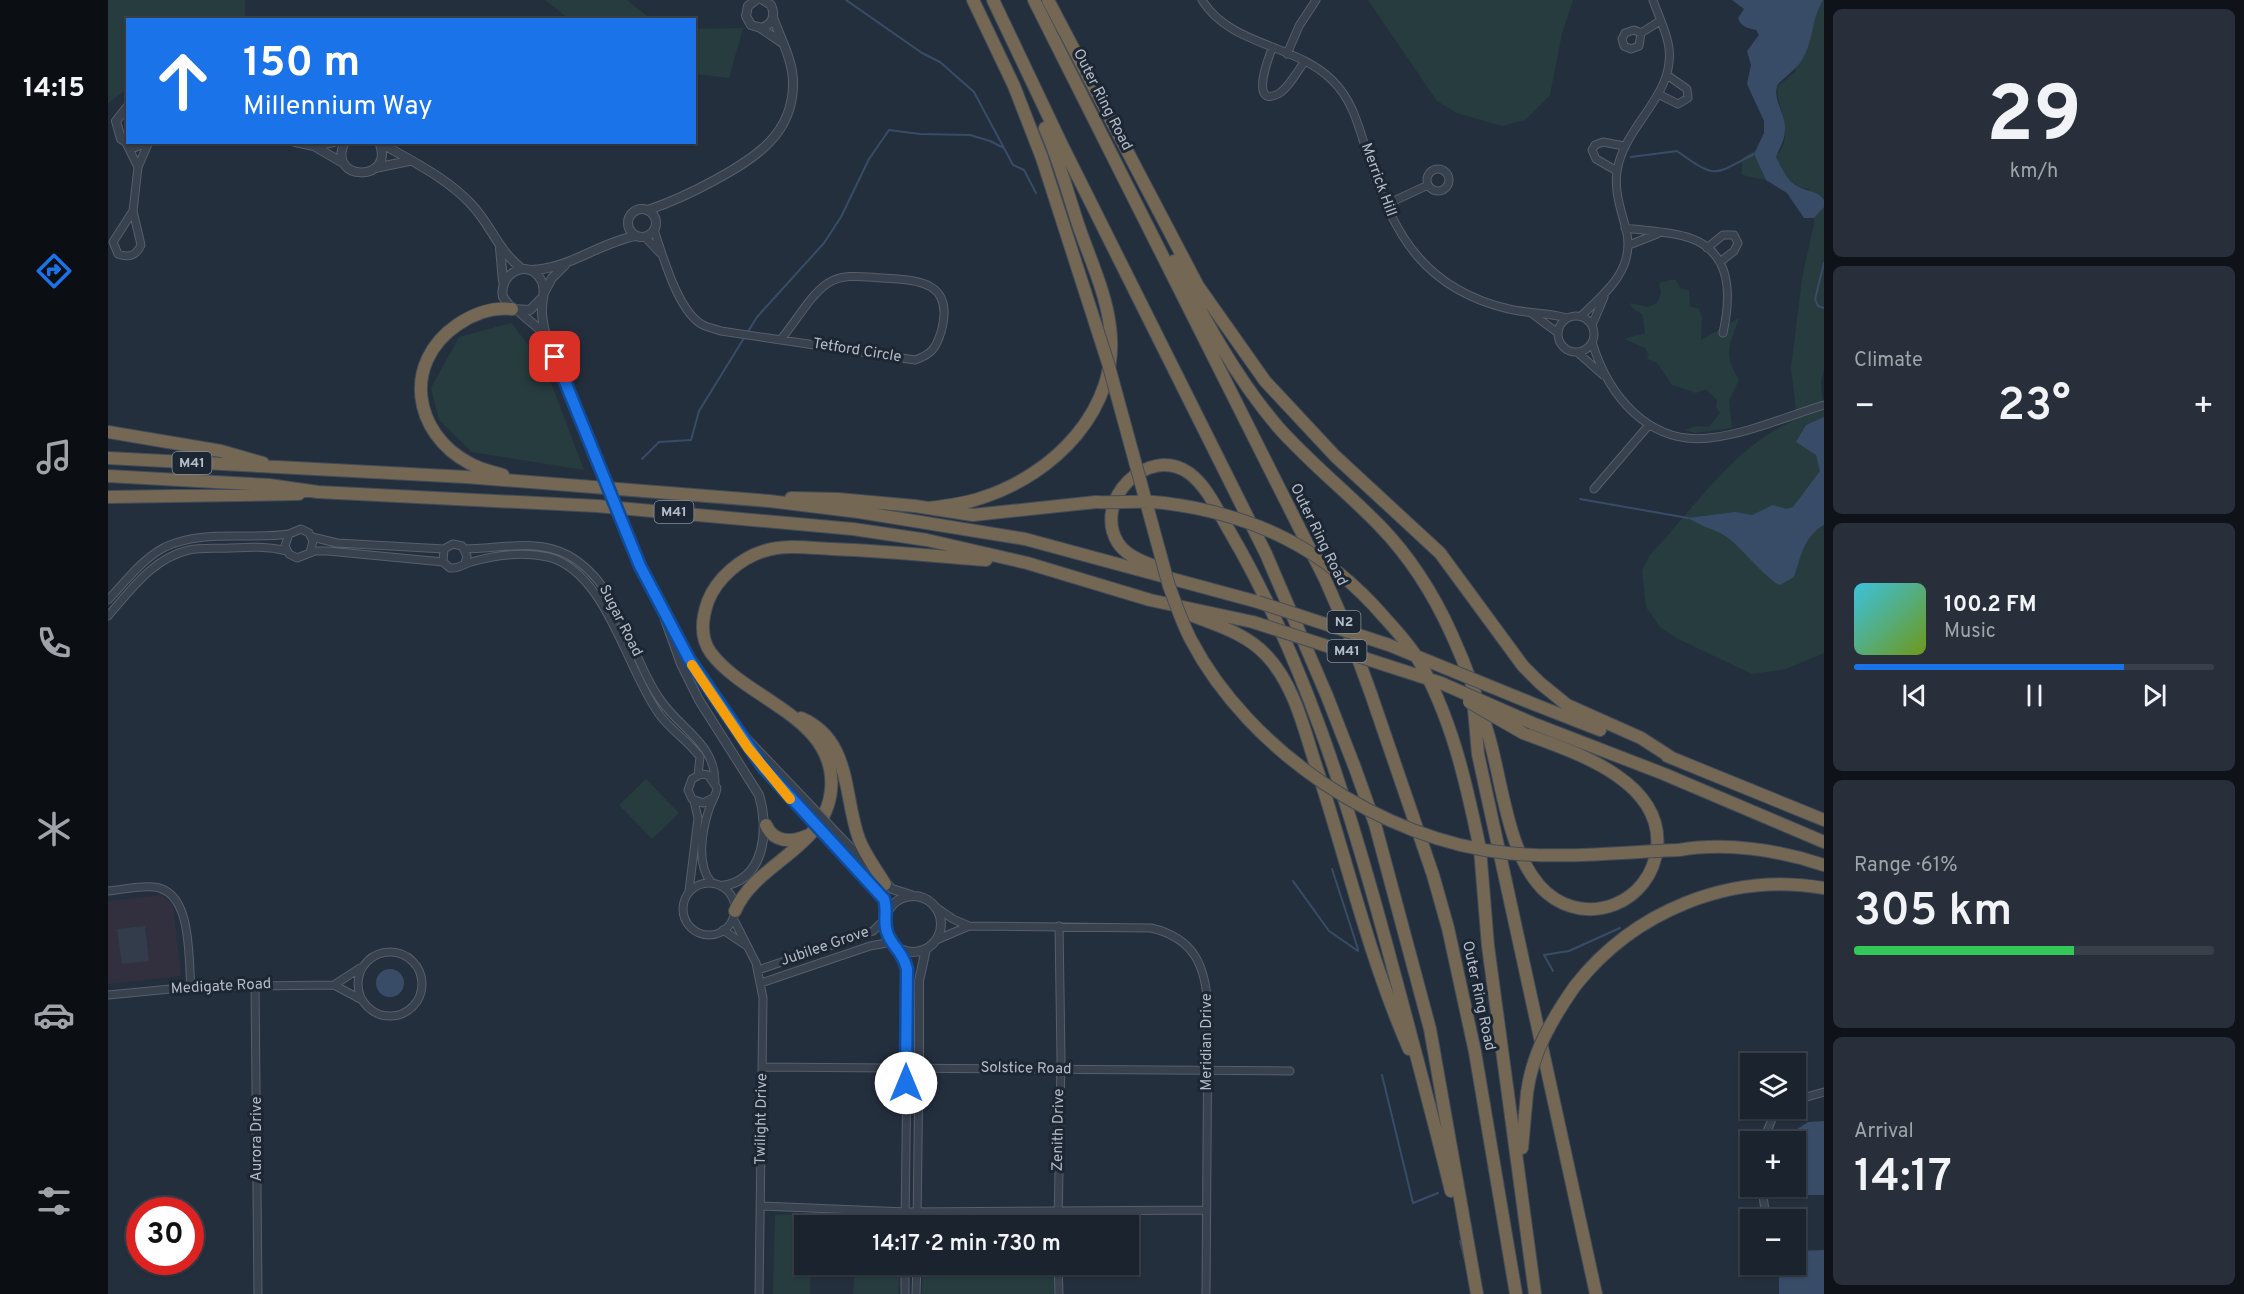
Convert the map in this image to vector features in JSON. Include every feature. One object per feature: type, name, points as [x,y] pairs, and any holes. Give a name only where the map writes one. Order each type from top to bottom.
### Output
[{"type":"highway","points":[[973,0],[1014,86],[1042,158],[1108,363],[1169,586],[1191,641],[1220,684],[1257,728],[1291,759],[1353,800],[1406,826],[1452,843],[1483,850],[1537,856],[1679,850],[1706,846],[1748,850],[1824,864]]},
{"type":"highway","points":[[927,508],[953,505],[996,493],[1040,468],[1066,447],[1090,418],[1109,368],[1111,328],[1101,288],[1048,133],[984,0]]},
{"type":"highway","points":[[993,0],[1058,136],[1266,554],[1355,768],[1375,824],[1430,1029],[1477,1292]]},
{"type":"highway","points":[[1036,0],[1202,312],[1233,363],[1277,425],[1317,467],[1380,526],[1407,558],[1432,597],[1473,685],[1513,832],[1526,866],[1545,891],[1567,906],[1593,911],[1621,902],[1644,882],[1654,861],[1657,831],[1649,808],[1641,798],[1612,772],[1523,733],[1460,698],[1441,683]]},
{"type":"highway","name":"Outer Ring Road","points":[[1036,0],[1325,579],[1349,634],[1433,875],[1448,928],[1475,1052],[1516,1294]]},
{"type":"highway","points":[[1048,0],[1198,286],[1265,381],[1335,456],[1440,554],[1523,666],[1540,683],[1568,705],[1641,738],[1672,758]]},
{"type":"highway","points":[[515,310],[493,309],[478,314],[448,331],[428,356],[420,390],[426,417],[434,432],[459,457],[483,469],[532,483]]},
{"type":"highway","points":[[108,432],[221,451],[276,468]]},
{"type":"highway","name":"M41","points":[[108,458],[419,474],[769,501],[859,512],[1025,539],[1258,602],[1389,645],[1824,820]]},
{"type":"highway","points":[[1258,602],[1155,566],[1130,554],[1119,544],[1111,519],[1113,506],[1126,482],[1148,467],[1163,466],[1186,471],[1206,491],[1251,567],[1293,658],[1350,810],[1430,1106],[1477,1292]]},
{"type":"highway","name":"M41","points":[[108,476],[269,485],[318,492],[597,506],[773,520],[927,540],[1026,563],[1150,600],[1253,622],[1441,683],[1532,723],[1664,774],[1824,842]]},
{"type":"highway","points":[[108,497],[270,497],[318,492]]},
{"type":"highway","points":[[769,501],[808,497],[927,508],[973,515],[1096,502],[1166,503],[1237,519],[1282,536],[1336,568],[1415,654],[1427,677],[1459,757],[1480,849],[1488,946],[1522,1183],[1535,1294]]},
{"type":"highway","points":[[885,884],[859,838],[844,769],[833,745],[820,729],[786,711],[723,668],[709,650],[704,639],[703,614],[710,595],[735,566],[767,550],[790,547],[871,550],[1026,563]]},
{"type":"highway","points":[[1150,600],[1242,635],[1269,658],[1286,683],[1329,807],[1366,935],[1430,1106]]},
{"type":"highway","points":[[1473,685],[1473,716],[1481,765],[1596,1294]]},
{"type":"highway","points":[[734,915],[748,890],[812,832],[822,819],[829,803],[830,768],[818,741],[786,711]]},
{"type":"highway","points":[[766,825],[773,835],[783,840],[800,839],[812,832]]},
{"type":"highway","points":[[1522,1183],[1522,1129],[1527,1093],[1537,1050],[1558,1010],[1602,954],[1646,921],[1676,905],[1737,889],[1766,885],[1800,884],[1824,888]]},
{"type":"street","points":[[617,240],[628,225],[632,213],[640,209],[648,210],[674,202],[757,155],[782,129],[793,84],[791,66],[781,42],[773,9],[763,0]]},
{"type":"street","name":"Merrick Hill","points":[[1202,0],[1227,26],[1305,61],[1330,78],[1342,90],[1351,105],[1385,206],[1407,244],[1442,280],[1479,300],[1531,314],[1552,313],[1567,318]]},
{"type":"street","points":[[1287,54],[1299,26],[1316,0]]},
{"type":"street","points":[[1605,377],[1592,342],[1592,325],[1605,295],[1623,268],[1629,245],[1616,188],[1617,171],[1624,146],[1658,94],[1667,75],[1668,45],[1653,0]]},
{"type":"street","points":[[750,2],[745,12],[747,20],[781,42]]},
{"type":"street","points":[[759,27],[768,24],[773,9]]},
{"type":"street","points":[[1641,33],[1660,21]]},
{"type":"street","points":[[1273,47],[1265,62],[1262,78],[1263,90],[1267,94],[1274,95],[1281,92],[1305,61]]},
{"type":"street","points":[[1658,94],[1678,104],[1688,98],[1687,89],[1667,75]]},
{"type":"street","points":[[108,118],[126,108]]},
{"type":"street","points":[[126,108],[118,116],[116,126],[138,167]]},
{"type":"street","points":[[110,134],[126,142]]},
{"type":"street","points":[[1617,171],[1595,158],[1593,148],[1603,142],[1624,146]]},
{"type":"street","points":[[129,144],[135,147],[146,144]]},
{"type":"street","points":[[133,211],[113,242],[118,254],[127,257],[134,255],[141,245],[133,211],[138,167],[149,144]]},
{"type":"street","points":[[305,144],[314,146],[343,163],[347,168],[359,173],[409,161]]},
{"type":"street","points":[[314,146],[324,144]]},
{"type":"street","points":[[343,163],[341,152],[344,144]]},
{"type":"street","points":[[375,168],[381,159],[379,144]]},
{"type":"street","points":[[382,144],[439,177],[462,195],[487,224],[500,248],[540,278],[543,296],[542,315],[546,336],[629,540],[662,611],[689,659],[763,767],[800,809],[885,884],[897,892],[926,899],[934,906],[941,923],[936,940],[926,948],[913,952],[895,945]]},
{"type":"street","points":[[1385,206],[1428,184]]},
{"type":"street","points":[[504,281],[511,273],[568,263],[617,240],[635,236],[645,237],[674,202]]},
{"type":"street","points":[[648,210],[655,225]]},
{"type":"street","points":[[628,225],[635,236]]},
{"type":"street","name":"Tetford Circle","points":[[655,225],[662,255],[687,310],[704,325],[728,332],[915,360],[927,355],[937,345],[943,324],[944,305],[935,290],[921,281],[844,277],[824,286],[781,339]]},
{"type":"street","points":[[1625,228],[1691,238],[1707,248],[1720,262],[1727,277],[1729,295],[1723,333]]},
{"type":"street","points":[[1629,245],[1660,233]]},
{"type":"street","points":[[1707,248],[1725,234],[1734,235],[1738,246],[1720,262]]},
{"type":"street","name":"Tetford Circle","points":[[645,237],[662,255]]},
{"type":"street","points":[[500,248],[504,281],[503,297],[515,310],[536,324],[546,336]]},
{"type":"street","points":[[515,310],[535,307],[552,278],[568,263]]},
{"type":"street","points":[[1605,295],[1581,316],[1567,318],[1558,333],[1562,344],[1577,352],[1605,377],[1629,410],[1648,426],[1673,435],[1707,439],[1824,405]]},
{"type":"street","name":"Merrick Hill","points":[[1531,314],[1558,333]]},
{"type":"street","points":[[1581,316],[1592,325]]},
{"type":"street","points":[[1577,352],[1592,342]]},
{"type":"street","points":[[1594,489],[1648,426]]},
{"type":"street","points":[[108,600],[147,560],[172,544],[193,539],[289,534],[301,530],[312,537],[337,543],[444,549],[453,544],[465,549],[465,563],[456,569],[450,568],[443,562],[328,551],[310,553],[297,558],[286,551],[268,547],[200,549],[177,554],[156,565],[108,616]]},
{"type":"street","points":[[286,551],[285,542],[289,534]]},
{"type":"street","points":[[310,553],[314,545],[312,537]]},
{"type":"street","name":"Sugar Road","points":[[465,549],[538,546],[556,550],[585,566],[598,578],[662,702],[708,750],[715,770],[716,782]]},
{"type":"street","points":[[443,562],[444,549]]},
{"type":"street","name":"Sugar Road","points":[[465,563],[509,554],[549,557],[586,580],[599,600],[645,693],[660,716],[700,757],[698,775]]},
{"type":"street","points":[[662,611],[681,664],[699,700],[759,795],[766,825],[765,842],[754,865],[737,881],[722,886]]},
{"type":"street","points":[[737,730],[807,802],[884,899],[887,916],[886,928],[907,969],[906,1212]]},
{"type":"street","points":[[690,891],[699,884],[711,882],[722,886],[732,896],[734,915],[723,930],[705,935],[688,925],[682,907],[690,891],[698,818],[688,787],[692,779],[698,775],[708,775],[716,782],[717,790],[707,814],[702,862],[704,872],[711,882]]},
{"type":"street","points":[[694,801],[703,803],[713,798]]},
{"type":"street","points":[[108,891],[153,887],[164,889],[176,898],[184,920],[191,987]]},
{"type":"street","points":[[887,916],[896,902],[916,896]]},
{"type":"street","name":"Meridian Drive","points":[[934,906],[953,919],[969,926]]},
{"type":"street","name":"Twilight Drive","points":[[734,915],[749,947],[761,983],[759,1294]]},
{"type":"street","name":"Jubilee Grove","points":[[758,970],[873,931],[887,916]]},
{"type":"street","name":"Meridian Drive","points":[[936,940],[969,926],[1059,926],[1150,928],[1164,932],[1185,944],[1203,968],[1207,986],[1206,1294]]},
{"type":"street","name":"Zenith Drive","points":[[1058,1215],[1061,1070],[1059,926]]},
{"type":"street","points":[[723,930],[749,947]]},
{"type":"street","name":"Jubilee Grove","points":[[761,983],[870,946],[895,945]]},
{"type":"street","points":[[917,1212],[919,981],[926,948]]},
{"type":"street","points":[[334,985],[364,965],[370,958],[387,952],[404,954],[416,964],[423,984],[415,1005],[394,1017],[378,1015],[362,1000],[358,979],[364,965]]},
{"type":"street","name":"Aurora Drive","points":[[255,985],[258,1294]]},
{"type":"street","name":"Medigate Road","points":[[108,995],[191,987],[334,985],[362,1000]]},
{"type":"street","name":"Solstice Road","points":[[762,1067],[919,1066],[1061,1070],[1290,1071]]},
{"type":"street","points":[[1806,1097],[1824,1092]]},
{"type":"street","points":[[761,1206],[906,1212],[1206,1210]]},
{"type":"street","points":[[904,1294],[905,1275]]},
{"type":"street","points":[[916,1294],[917,1275]]},
{"type":"street","points":[[1058,1275],[1059,1294]]},
{"type":"shaded area","points":[[162,895],[173,905],[181,976],[108,984],[108,901]]},
{"type":"shaded area","points":[[145,926],[149,961],[122,964],[117,929]]},
{"type":"green space","points":[[108,0],[245,0],[245,18],[126,18],[126,90],[108,103]]},
{"type":"green space","points":[[545,0],[627,0],[650,18],[568,18]]},
{"type":"green space","points":[[1368,0],[1573,0],[1562,34],[1550,95],[1525,120],[1502,126],[1457,113],[1437,101]]},
{"type":"green space","points":[[1778,0],[1824,0],[1824,369],[1821,383],[1824,413],[1824,653],[1786,669],[1752,674],[1676,638],[1660,627],[1646,607],[1642,571],[1649,556],[1734,461],[1774,431],[1797,419],[1791,368],[1802,278],[1815,209],[1809,189],[1792,182],[1776,157],[1784,143],[1785,135],[1777,87],[1796,71]]},
{"type":"green space","points":[[743,28],[729,78],[696,74],[696,29]]},
{"type":"green space","points":[[1755,150],[1754,154],[1766,180],[1742,175],[1742,158]]},
{"type":"green space","points":[[1676,280],[1681,289],[1689,290],[1690,306],[1699,309],[1702,317],[1701,340],[1739,318],[1729,349],[1731,362],[1739,380],[1729,401],[1732,428],[1695,433],[1685,430],[1696,426],[1709,427],[1720,413],[1716,407],[1717,400],[1706,389],[1696,393],[1672,385],[1657,363],[1647,359],[1649,355],[1645,348],[1624,339],[1645,333],[1642,314],[1633,309],[1630,303],[1648,307],[1657,303],[1661,293],[1659,283]]},
{"type":"green space","points":[[511,323],[544,364],[584,470],[472,452],[439,420],[431,388],[459,337]]},
{"type":"green space","points":[[646,779],[679,813],[652,839],[619,805]]},
{"type":"green space","points":[[906,1212],[906,1215],[857,1215]]},
{"type":"green space","points":[[811,1214],[794,1215],[794,1275],[811,1275],[810,1294],[773,1294],[775,1215]]},
{"type":"green space","points":[[854,1275],[900,1275],[898,1294],[853,1294]]},
{"type":"green space","points":[[923,1275],[1053,1275],[1054,1294],[922,1294]]},
{"type":"water","points":[[1732,0],[1823,0],[1802,60],[1778,84],[1776,91],[1785,132],[1776,157],[1791,182],[1802,189],[1818,194],[1824,200],[1824,207],[1814,218],[1804,218],[1787,193],[1766,180],[1754,154],[1764,133],[1764,121],[1747,84],[1751,65],[1747,51],[1759,35],[1756,30],[1745,27],[1741,23],[1738,18],[1744,9]]},
{"type":"water","points":[[1824,417],[1824,525],[1807,541],[1794,577],[1780,585],[1728,538],[1688,518],[1735,512],[1752,515],[1773,505],[1786,509],[1793,507],[1820,471],[1816,455],[1796,442],[1806,425]]},
{"type":"water","points":[[390,969],[400,973],[404,983],[400,993],[390,997],[380,993],[376,983],[380,973]]},
{"type":"water","points":[[1824,1121],[1824,1195],[1806,1195],[1806,1131],[1794,1131],[1808,1122]]},
{"type":"water","points":[[1824,1250],[1824,1294],[1779,1294],[1779,1275],[1806,1275],[1806,1251]]},
{"type":"waterway","points":[[846,0],[922,53],[940,62],[974,92],[1004,148]]},
{"type":"waterway","points":[[642,459],[659,442],[691,440],[699,411],[757,317],[824,243],[841,217],[869,159],[889,130],[920,134],[970,135],[990,141],[1004,148],[1013,165],[1024,170],[1036,193]]},
{"type":"waterway","points":[[1631,157],[1677,151],[1700,166],[1715,171],[1730,167],[1754,154]]},
{"type":"waterway","points":[[1824,263],[1815,299],[1818,306],[1824,308]]},
{"type":"waterway","points":[[1580,499],[1688,518]]},
{"type":"waterway","points":[[1332,869],[1358,949]]},
{"type":"waterway","points":[[1293,881],[1329,931],[1358,951]]},
{"type":"waterway","points":[[1553,971],[1544,955],[1569,951],[1620,928]]},
{"type":"waterway","points":[[1382,1075],[1413,1203],[1438,1193]]},
{"type":"waterway","points":[[1460,1241],[1466,1264]]},
{"type":"slow traffic","points":[[692,665],[748,748],[790,799]]},
{"type":"route","points":[[555,357],[651,591],[689,659],[763,767],[884,899],[888,909],[885,925],[887,932],[904,957],[907,969],[906,1083]]}]
